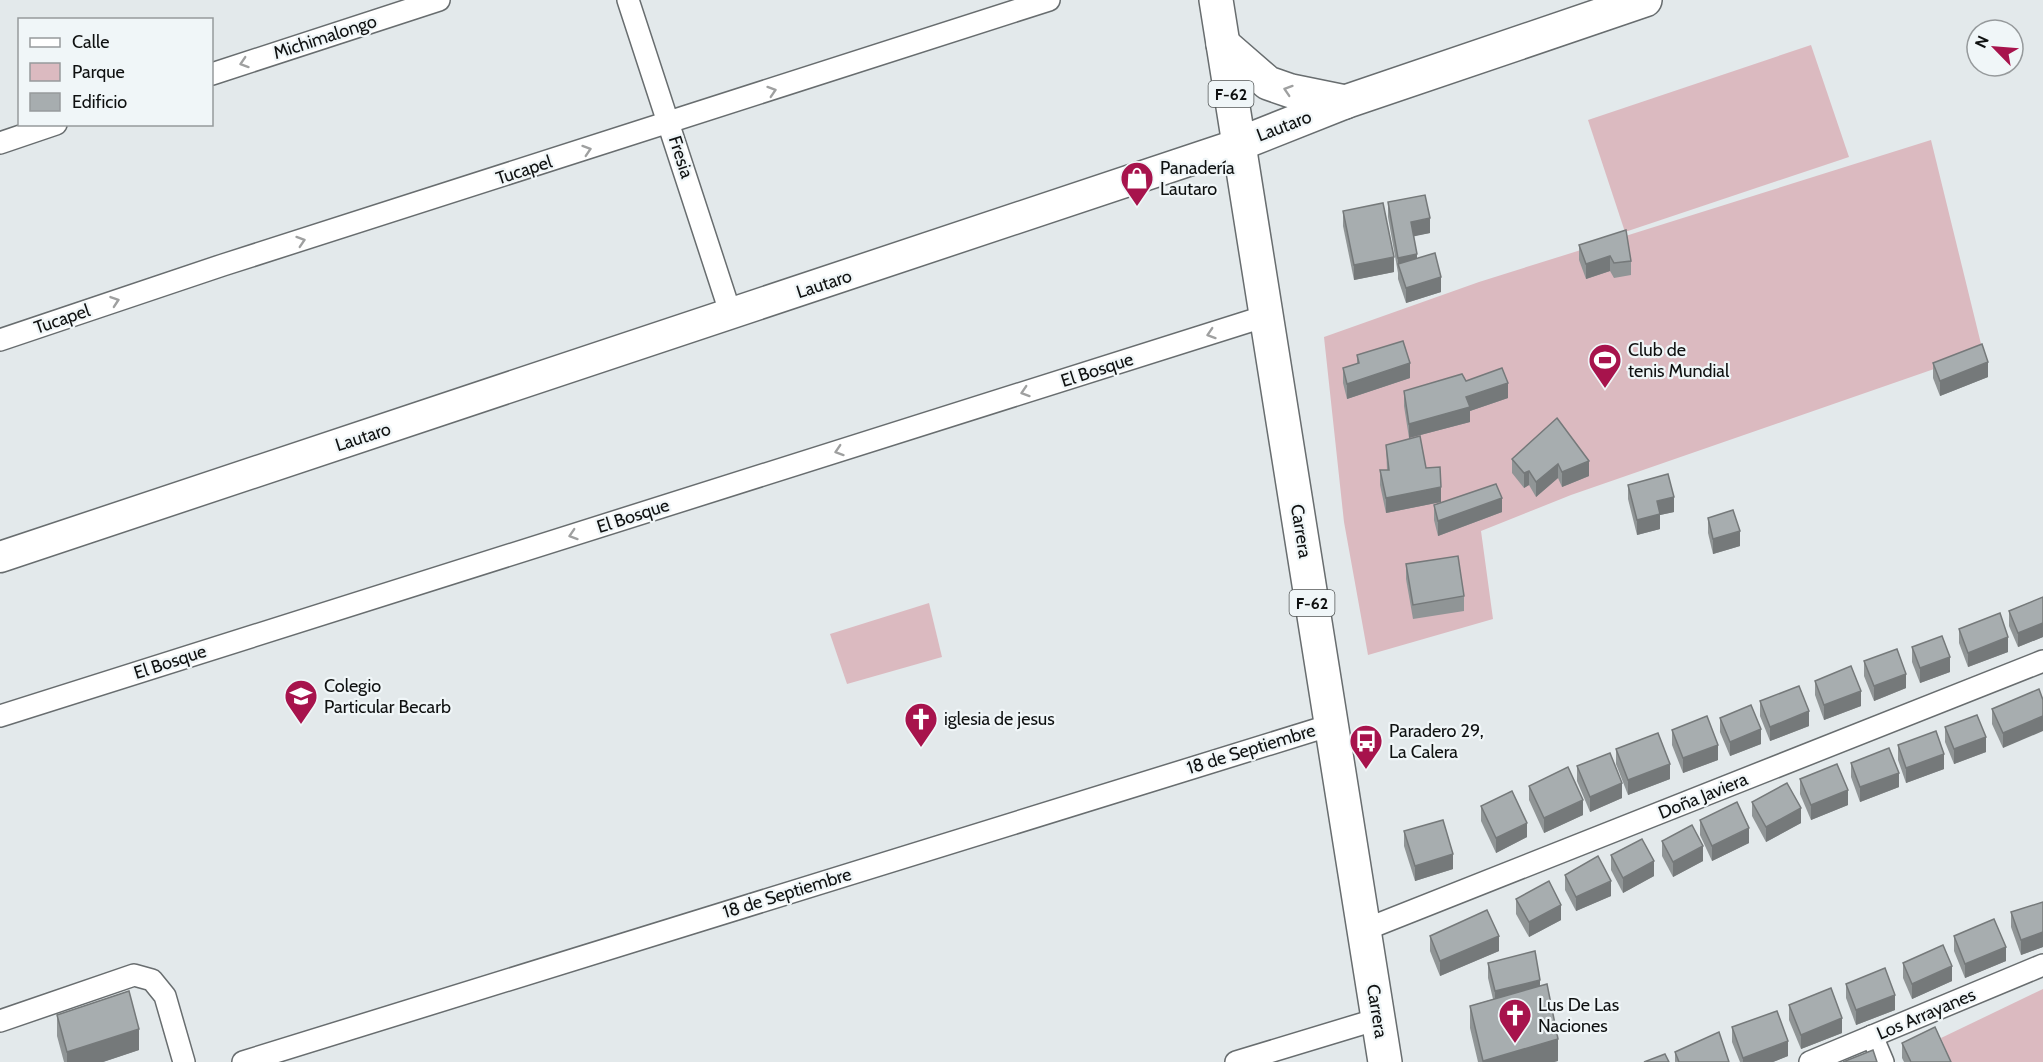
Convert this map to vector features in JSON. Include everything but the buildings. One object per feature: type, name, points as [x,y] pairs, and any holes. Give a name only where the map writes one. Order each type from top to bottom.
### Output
[{"type":"main road","name":"Carrera","points":[[1216,0],[1385,1062]]},
{"type":"main road","name":"Lautaro","points":[[1239,144],[1345,102],[1645,0]]},
{"type":"main road","points":[[1223,44],[1268,82],[1291,91],[1345,102]]},
{"type":"street","name":"Michimalongo","points":[[213,74],[439,0]]},
{"type":"street","name":"Fresia","points":[[628,0],[731,315]]},
{"type":"street","name":"Tucapel","points":[[0,340],[212,269],[670,124],[1049,0]]},
{"type":"street","points":[[0,142],[50,126]]},
{"type":"street","name":"Lautaro","points":[[0,557],[1239,144]]},
{"type":"street","name":"El Bosque","points":[[0,716],[1266,316]]},
{"type":"street","name":"Doña Javiera","points":[[1364,930],[2043,661]]},
{"type":"street","name":"18 de Septiembre","points":[[243,1062],[1331,725]]},
{"type":"street","name":"Los Arrayanes","points":[[1810,1062],[2043,965]]},
{"type":"street","points":[[0,1021],[134,975],[152,980],[165,996],[184,1062]]},
{"type":"street","points":[[1236,1062],[1378,1019]]},
{"type":"street","points":[[1872,1036],[1883,1062]]},
{"type":"green space","points":[[1811,45],[1849,157],[1625,232],[1588,120]]},
{"type":"green space","name":"Club de tenis Mundial","points":[[1931,140],[1983,352],[1571,495],[1481,531],[1493,619],[1368,655],[1344,522],[1324,337],[1479,282]]},
{"type":"green space","points":[[929,603],[942,657],[847,684],[830,634]]},
{"type":"green space","points":[[2043,989],[2043,1062],[1951,1062],[1941,1038]]},
{"type":"place","name":"Panadería Lautaro","points":[[1137,207]]},
{"type":"place","name":"Club de tenis Mundial","points":[[1605,389]]},
{"type":"place","name":"Colegio Particular Becarb","points":[[301,725]]},
{"type":"place","name":"iglesia de jesus","points":[[921,748]]},
{"type":"place","name":"Paradero 29, La Calera","points":[[1366,770]]},
{"type":"place","name":"Lus De Las Naciones","points":[[1515,1044]]}]
